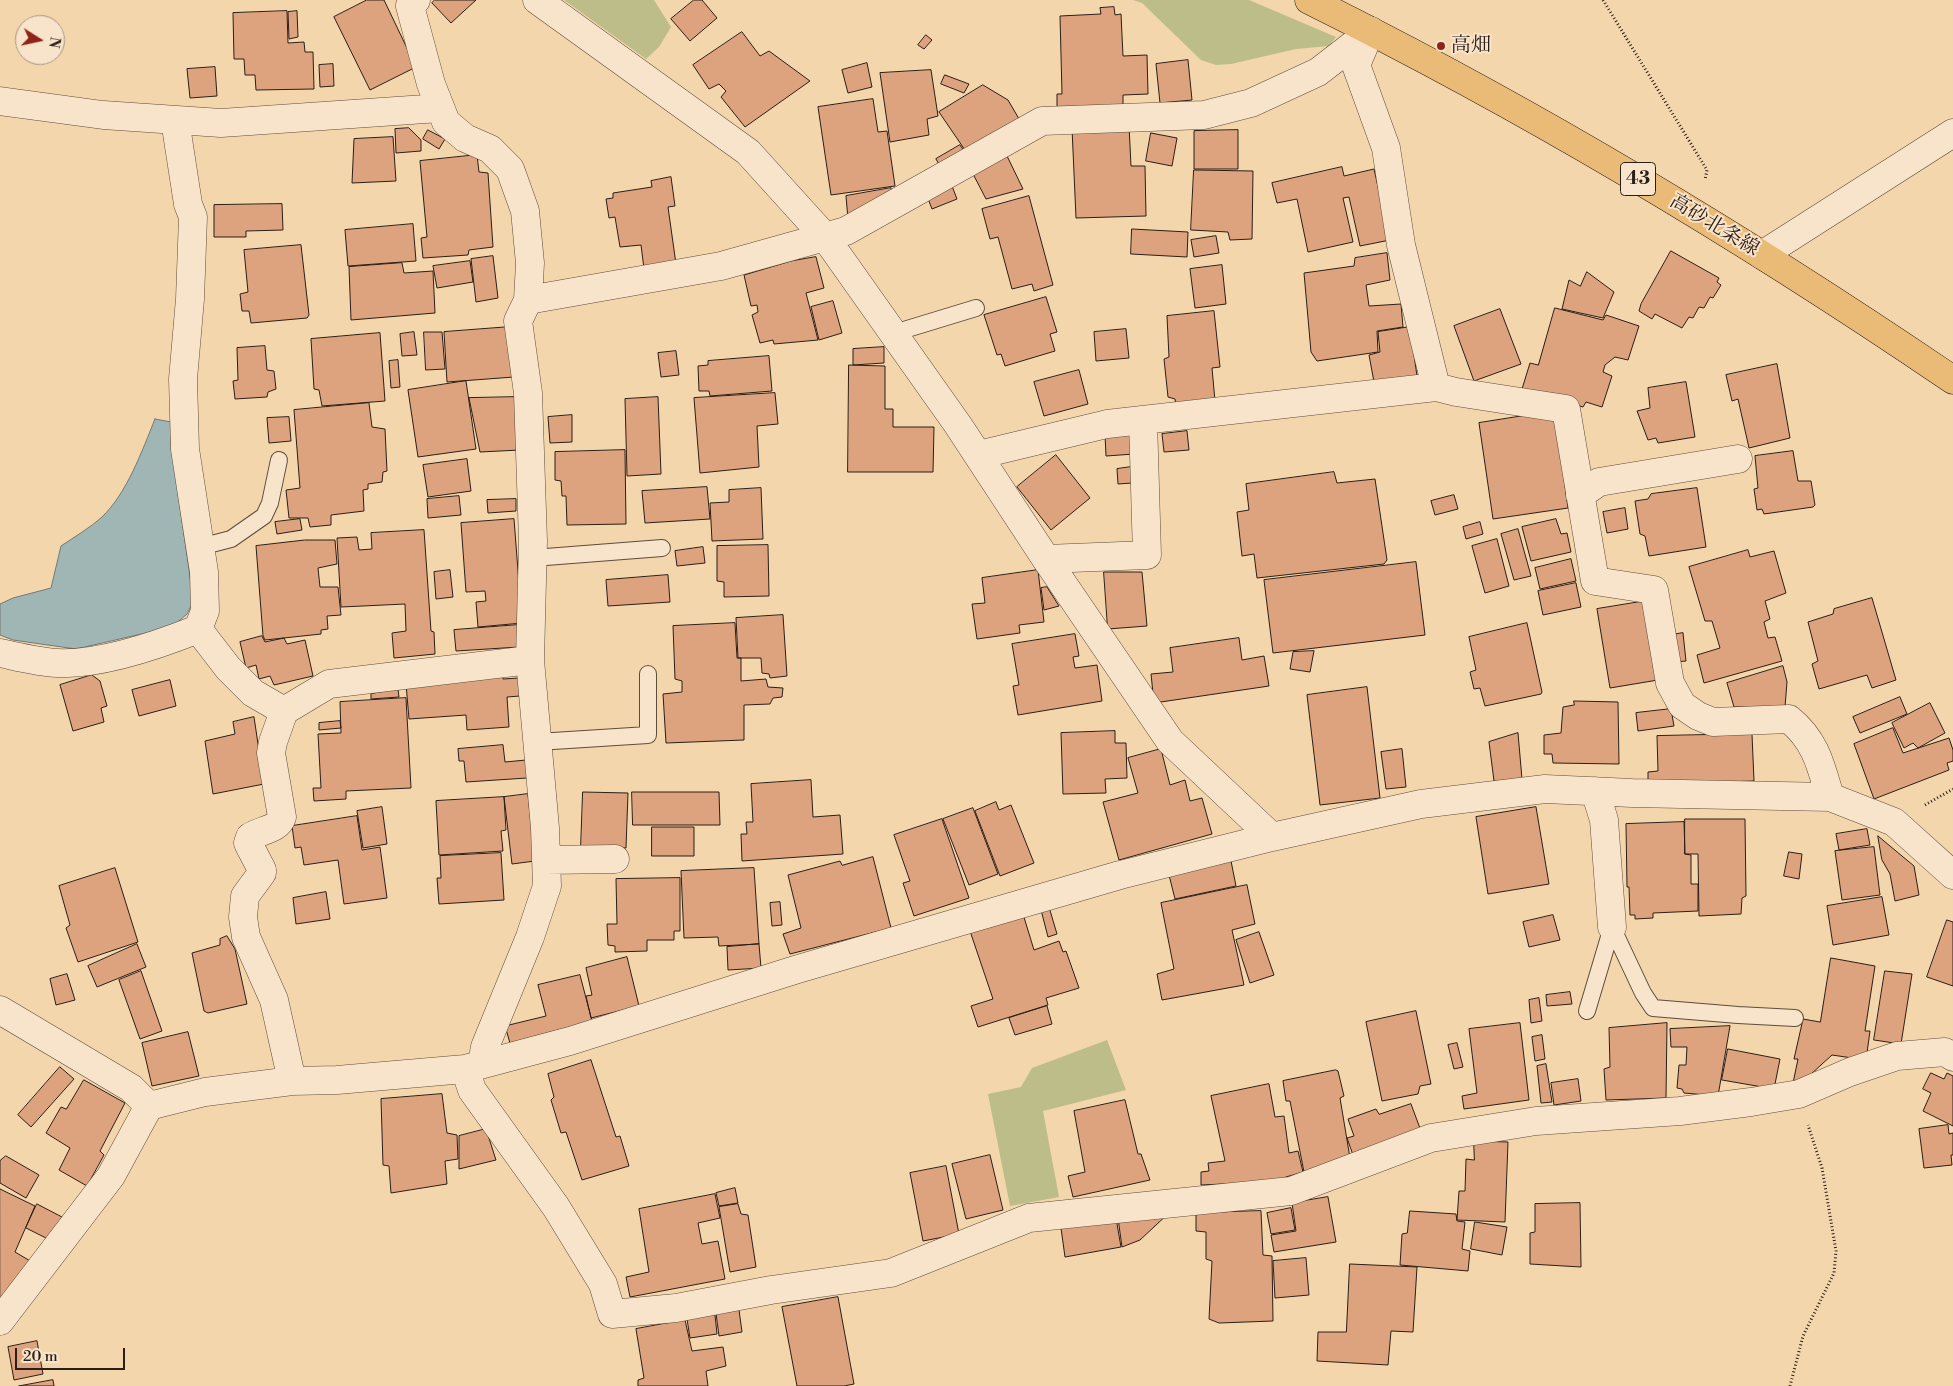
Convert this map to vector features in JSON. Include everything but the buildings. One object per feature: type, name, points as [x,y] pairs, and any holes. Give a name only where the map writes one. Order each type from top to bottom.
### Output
[{"type":"main road","name":"高砂北条線","points":[[1309,0],[1500,99],[1700,216],[1847,308],[1953,380]]},
{"type":"street","points":[[416,0],[410,6],[432,84],[446,122],[466,138],[490,149],[510,169],[525,211],[530,263],[528,300],[518,321],[528,393],[533,558],[530,660],[547,886],[530,937],[485,1047],[473,1066],[472,1090],[556,1207],[604,1284],[612,1314],[676,1308],[771,1290],[891,1273],[1029,1218],[1292,1191],[1431,1138],[1536,1121],[1680,1111],[1799,1094],[1850,1072],[1897,1056],[1945,1052],[1953,1057]]},
{"type":"street","points":[[537,0],[748,152],[825,237],[978,455],[1170,741],[1272,837]]},
{"type":"street","points":[[528,300],[721,266],[846,230],[1042,122],[1204,115],[1251,104],[1318,72],[1371,31]]},
{"type":"street","points":[[1371,31],[1356,66],[1386,148],[1400,245],[1436,387]]},
{"type":"street","points":[[0,101],[102,115],[221,123],[440,108]]},
{"type":"street","points":[[0,653],[58,663],[95,661],[173,639],[198,629],[205,611],[204,572],[185,449],[183,379],[190,299],[193,217],[188,204],[175,120]]},
{"type":"street","points":[[1762,254],[1953,133]]},
{"type":"street","points":[[978,455],[1107,424],[1436,387],[1456,392],[1566,409],[1595,582],[1654,590],[1670,683],[1682,705],[1698,716],[1712,722],[1789,719],[1803,730],[1816,753],[1830,797]]},
{"type":"street","points":[[1046,558],[1147,555],[1143,420]]},
{"type":"street","points":[[1580,495],[1599,482],[1738,459]]},
{"type":"street","points":[[198,629],[228,668],[253,693],[284,711]]},
{"type":"street","points":[[292,1082],[274,1000],[246,937],[243,918],[245,896],[262,873],[248,843],[250,837],[274,827],[280,822],[282,816],[271,753],[272,742],[284,711],[329,684],[530,660]]},
{"type":"street","points":[[0,1321],[111,1176],[148,1106],[205,1092],[292,1082],[337,1080],[473,1066],[570,1041],[798,969],[1120,875],[1272,837],[1421,804],[1544,789],[1830,797],[1894,822],[1953,875]]},
{"type":"street","points":[[1594,791],[1604,820],[1612,928]]},
{"type":"street","points":[[546,860],[615,859]]},
{"type":"street","points":[[0,1010],[131,1088],[148,1106]]},
{"type":"lane","points":[[894,333],[976,308]]},
{"type":"lane","points":[[200,547],[231,539],[264,516],[270,503],[279,460]]},
{"type":"lane","points":[[533,558],[662,548]]},
{"type":"lane","points":[[537,742],[648,735],[648,674]]},
{"type":"lane","points":[[1587,1011],[1612,928]]},
{"type":"lane","points":[[1612,928],[1643,994],[1653,1008],[1738,1016],[1795,1018]]},
{"type":"path","points":[[1603,0],[1707,170],[1700,216]]},
{"type":"path","points":[[1790,1386],[1802,1336],[1834,1273],[1836,1251],[1822,1168],[1799,1094]]},
{"type":"green space","points":[[564,0],[654,0],[671,27],[659,47],[646,59]]},
{"type":"green space","points":[[1133,0],[1249,0],[1336,37],[1329,46],[1296,49],[1231,64],[1216,65],[1201,60],[1142,3]]},
{"type":"green space","points":[[1107,1040],[1126,1090],[1043,1111],[1059,1197],[1010,1206],[988,1094],[1021,1087],[1032,1068]]},
{"type":"shaded area","points":[[155,419],[171,422],[171,444],[192,591],[192,604],[187,614],[172,627],[76,649],[13,640],[0,635],[0,604],[13,598],[51,588],[61,546],[92,525],[111,507],[133,471]]},
{"type":"place","name":"高畑","points":[[1441,46]]}]
